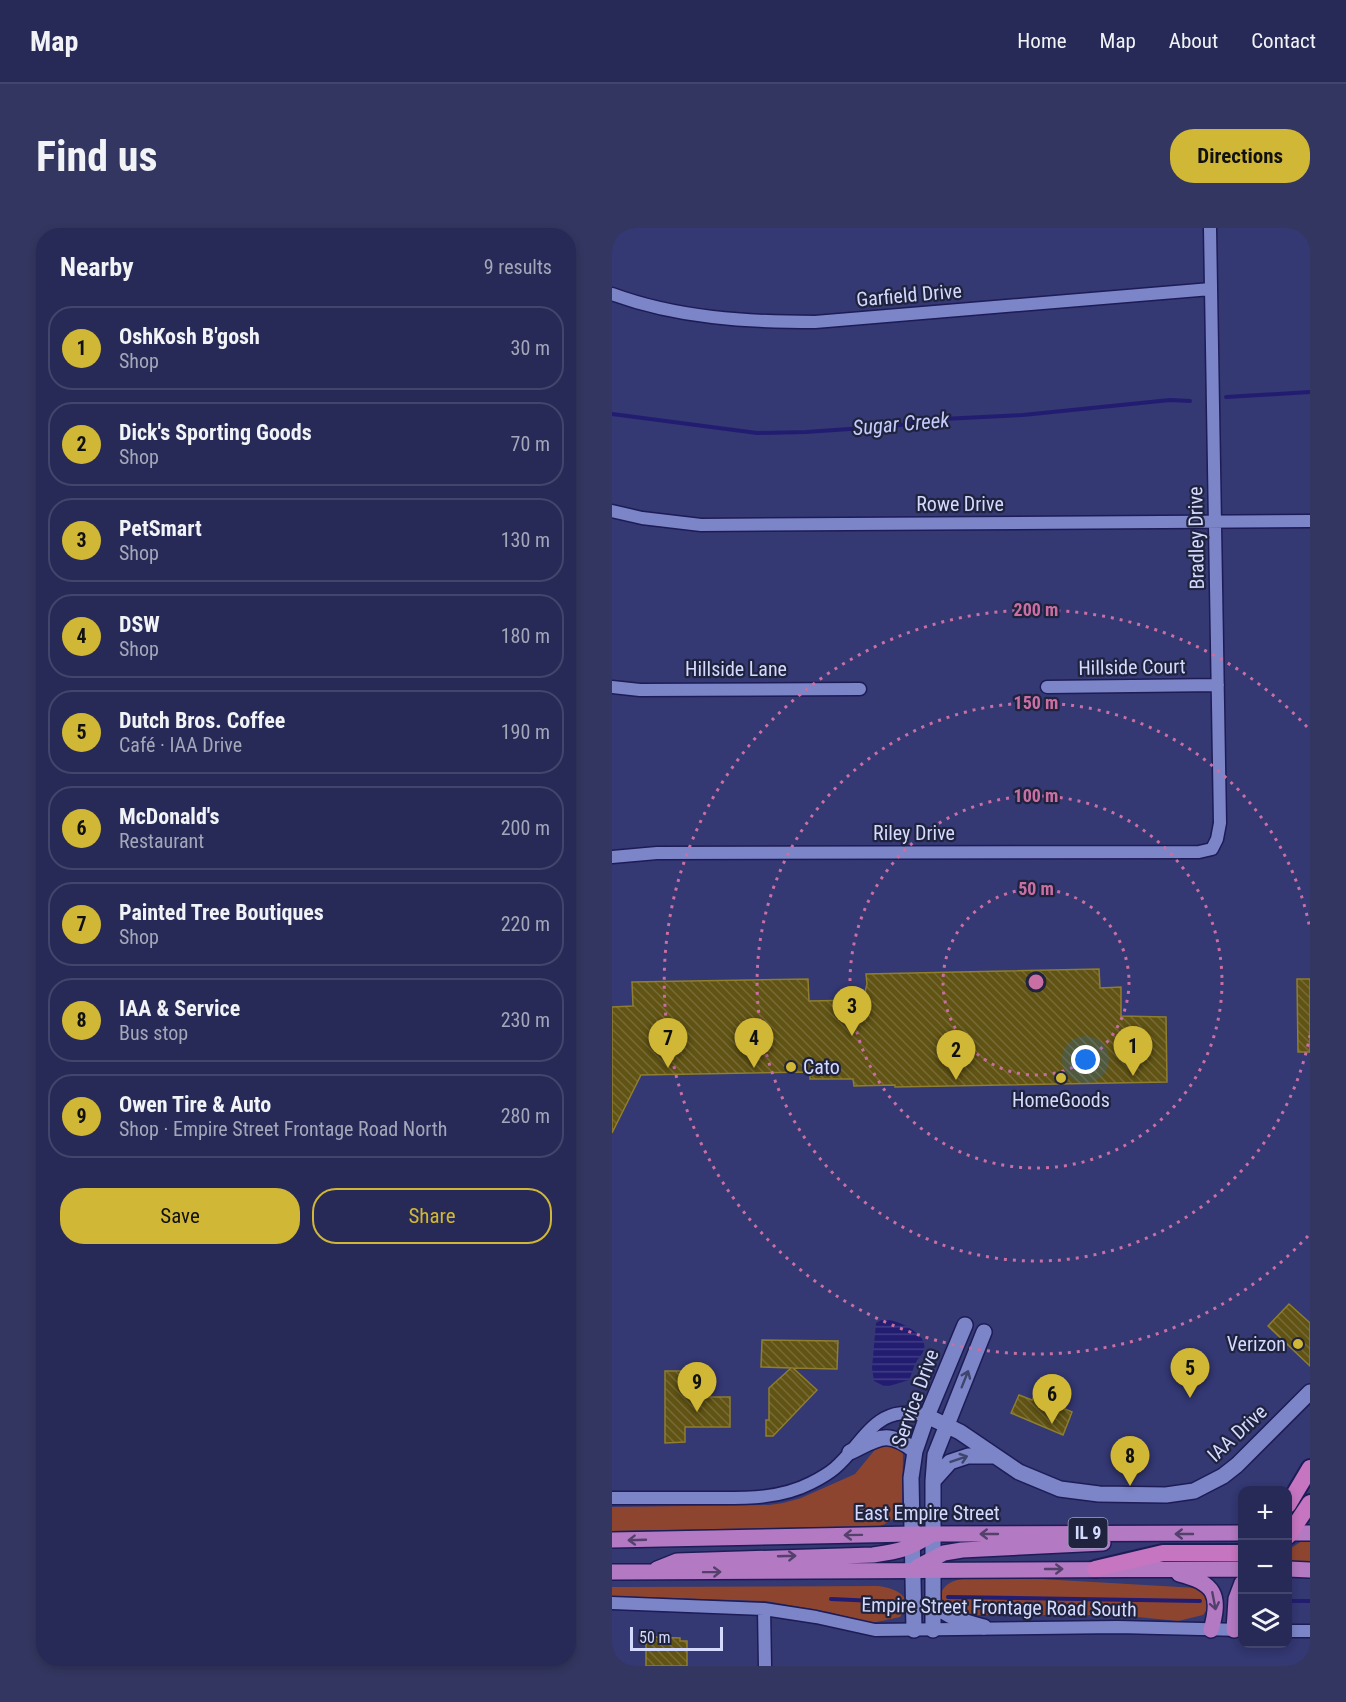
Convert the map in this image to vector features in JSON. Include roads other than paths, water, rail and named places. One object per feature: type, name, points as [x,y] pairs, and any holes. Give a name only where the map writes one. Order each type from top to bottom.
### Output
[{"type":"highway","points":[[1292,1497],[1310,1468]]},
{"type":"highway","points":[[1292,1530],[1310,1503]]},
{"type":"highway","points":[[1095,1569],[1163,1553],[1238,1553]]},
{"type":"main road","points":[[933,1564],[944,1553],[962,1550],[1105,1542],[1121,1533]]},
{"type":"main road","name":"East Empire Street","points":[[612,1540],[912,1540],[933,1534],[1238,1533]]},
{"type":"main road","points":[[1292,1534],[1310,1533]]},
{"type":"main road","points":[[647,1573],[677,1561],[873,1555],[896,1552],[912,1540]]},
{"type":"main road","name":"IL 9","points":[[612,1572],[912,1569],[933,1564],[1095,1569],[1238,1569]]},
{"type":"main road","points":[[1156,1568],[1199,1580],[1212,1591],[1216,1602],[1216,1613],[1211,1630]]},
{"type":"main road","points":[[1292,1569],[1310,1570]]},
{"type":"main road","points":[[1238,1594],[1236,1599],[1238,1630]]},
{"type":"street","name":"Bradley Drive","points":[[1210,228],[1220,823],[1218,839],[1214,846]]},
{"type":"street","name":"Garfield Drive","points":[[612,294],[705,316],[762,322],[815,322],[1211,289]]},
{"type":"street","name":"Rowe Drive","points":[[612,511],[642,518],[701,525],[1310,521]]},
{"type":"street","name":"Hillside Court","points":[[1047,687],[1218,685]]},
{"type":"street","name":"Hillside Lane","points":[[612,687],[640,690],[860,688]]},
{"type":"street","name":"Riley Drive","points":[[612,857],[657,853],[1199,852],[1209,850],[1214,846]]},
{"type":"street","name":"Service Drive","points":[[914,1630],[911,1479],[915,1451],[965,1325]]},
{"type":"street","name":"Service Drive","points":[[933,1630],[935,1455],[984,1332]]},
{"type":"street","name":"IAA Drive","points":[[927,1416],[960,1432],[1034,1480],[1075,1492],[1147,1496],[1185,1493],[1208,1485],[1237,1465],[1310,1392]]},
{"type":"street","points":[[612,1498],[755,1497],[788,1493],[824,1476],[880,1420],[891,1415],[927,1416]]},
{"type":"street","points":[[850,1452],[879,1438],[893,1438],[902,1441],[915,1451]]},
{"type":"street","points":[[933,1481],[950,1462],[968,1456],[994,1455]]},
{"type":"street","points":[[933,1603],[946,1615],[956,1620],[984,1627]]},
{"type":"street","name":"Empire Street Frontage Road South","points":[[612,1604],[764,1609],[816,1617],[862,1628],[933,1630],[984,1627],[1118,1627],[1238,1630]]},
{"type":"street","points":[[764,1609],[765,1666]]},
{"type":"street","points":[[1292,1631],[1310,1631]]},
{"type":"waterway","name":"Sugar Creek","points":[[1226,397],[1310,392]]},
{"type":"waterway","name":"Sugar Creek","points":[[612,414],[757,433],[806,432],[893,426],[943,419],[1023,415],[1170,400],[1190,401]]},
{"type":"waterway","points":[[948,1597],[1200,1601]]},
{"type":"waterway","points":[[831,1599],[897,1602]]},
{"type":"waterway","points":[[1292,1601],[1310,1601]]},
{"type":"place","name":"PetSmart","points":[[852,1036]]},
{"type":"place","name":"Cato","points":[[791,1067]]},
{"type":"place","name":"Painted Tree Boutiques","points":[[668,1068]]},
{"type":"place","name":"DSW","points":[[754,1068]]},
{"type":"place","name":"OshKosh B'gosh","points":[[1133,1076]]},
{"type":"place","name":"HomeGoods","points":[[1061,1078]]},
{"type":"place","name":"Dick's Sporting Goods","points":[[956,1080]]},
{"type":"place","name":"Verizon","points":[[1298,1344]]},
{"type":"place","name":"Dutch Bros. Coffee","points":[[1190,1398]]},
{"type":"place","name":"Owen Tire & Auto","points":[[697,1412]]},
{"type":"place","name":"McDonald's","points":[[1052,1424]]},
{"type":"place","name":"IAA & Service","points":[[1130,1486]]}]
